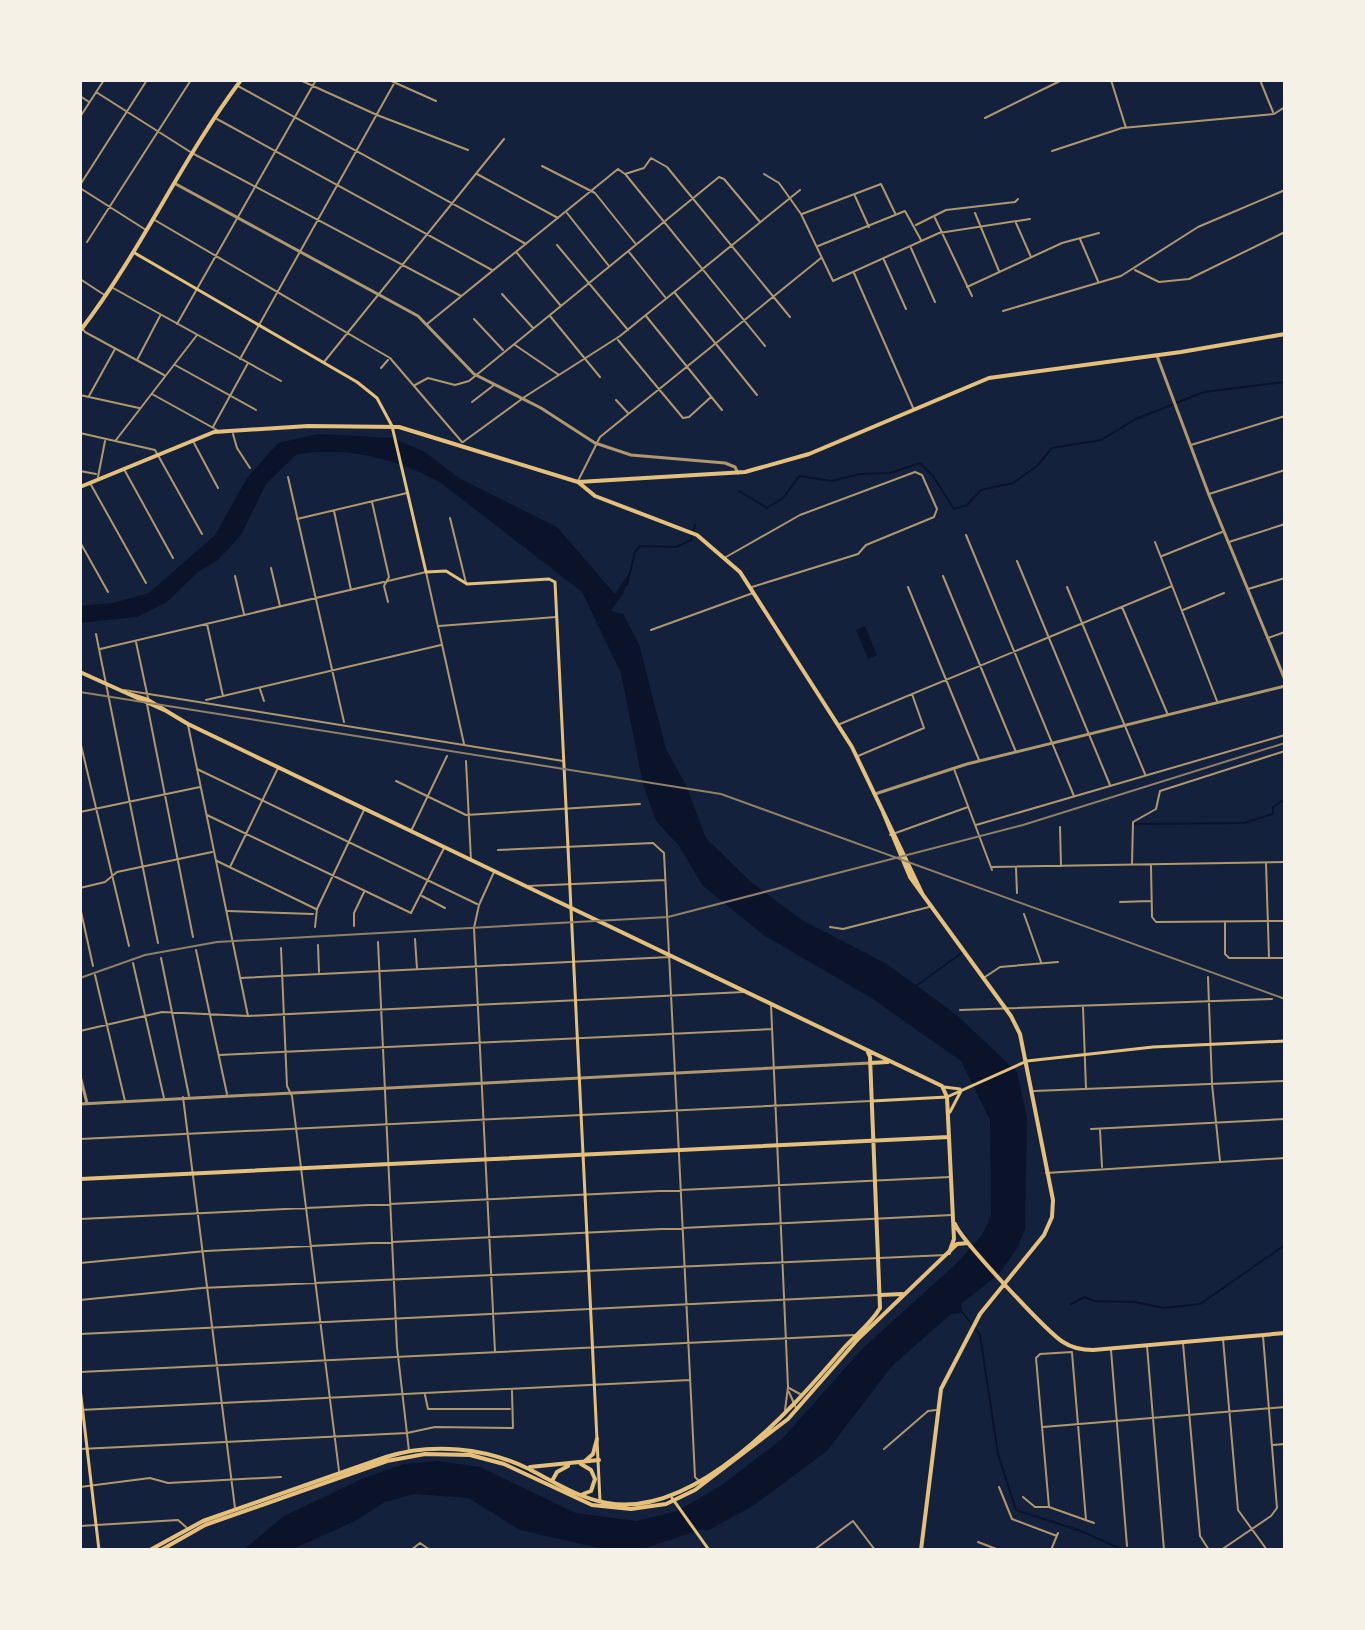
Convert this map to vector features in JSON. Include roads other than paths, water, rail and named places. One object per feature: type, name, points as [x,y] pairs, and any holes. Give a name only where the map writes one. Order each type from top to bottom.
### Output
[{"type":"main road","points":[[81,328],[112,288],[192,153],[241,80]]},
{"type":"main road","points":[[133,252],[372,393],[395,433],[426,572],[446,571],[466,583],[551,580],[555,584],[600,1502]]},
{"type":"main road","points":[[578,482],[738,473],[800,458],[989,378],[1157,356],[1285,334]]},
{"type":"main road","points":[[80,487],[98,476],[216,429],[392,426],[464,444],[578,482],[599,498],[694,534],[726,557],[753,590],[839,724],[875,794],[914,885],[1018,1029],[1027,1061],[1054,1206],[1051,1222],[1037,1246],[976,1321],[941,1389],[921,1550]]},
{"type":"main road","points":[[80,672],[148,702],[893,1063],[942,1086],[964,1089]]},
{"type":"main road","points":[[872,1101],[947,1097],[1027,1061],[1211,1044],[1285,1041]]},
{"type":"main road","points":[[701,1483],[781,1418],[878,1312],[880,1257],[867,1050]]},
{"type":"main road","points":[[870,1063],[893,1063]]},
{"type":"main road","points":[[942,1086],[947,1097],[954,1239],[948,1254]]},
{"type":"main road","points":[[948,1124],[953,1102],[964,1089]]},
{"type":"main road","points":[[80,1179],[949,1137]]},
{"type":"main road","points":[[953,1216],[968,1243],[1053,1334],[1073,1350],[1285,1333]]},
{"type":"main road","points":[[150,1550],[187,1528],[409,1451],[470,1451],[524,1467],[579,1501],[612,1508],[648,1508],[674,1501],[794,1413],[858,1339],[905,1292],[959,1243],[968,1243]]},
{"type":"main road","points":[[881,1295],[890,1297],[905,1292]]},
{"type":"main road","points":[[80,1388],[100,1550]]},
{"type":"main road","points":[[550,1484],[557,1472],[592,1457],[597,1439]]},
{"type":"main road","points":[[161,1550],[205,1525],[409,1455],[443,1453],[486,1458],[600,1502],[636,1505],[674,1501]]},
{"type":"main road","points":[[578,1463],[599,1460]]},
{"type":"main road","points":[[578,1463],[591,1470],[595,1482],[591,1491],[580,1495]]},
{"type":"main road","points":[[524,1467],[571,1465]]},
{"type":"main road","points":[[674,1501],[709,1550]]},
{"type":"street","points":[[80,117],[104,80]]},
{"type":"street","points":[[146,230],[80,186],[147,80]]},
{"type":"street","points":[[87,242],[191,80]]},
{"type":"street","points":[[300,80],[377,115],[468,150]]},
{"type":"street","points":[[177,324],[316,80]]},
{"type":"street","points":[[389,80],[436,101]]},
{"type":"street","points":[[985,118],[1062,80]]},
{"type":"street","points":[[1111,80],[1126,128]]},
{"type":"street","points":[[1260,80],[1274,114]]},
{"type":"street","points":[[240,359],[396,81]]},
{"type":"street","points":[[237,86],[526,244]]},
{"type":"street","points":[[96,92],[192,153],[461,296]]},
{"type":"street","points":[[80,96],[89,102]]},
{"type":"street","points":[[1052,151],[1126,128],[1274,114],[1285,107]]},
{"type":"street","points":[[216,118],[494,270]]},
{"type":"street","points":[[324,363],[504,139]]},
{"type":"street","points":[[625,174],[644,168],[651,158],[663,163],[790,317]]},
{"type":"street","points":[[542,166],[591,192],[636,245]]},
{"type":"street","points":[[427,324],[618,169],[765,346]]},
{"type":"street","points":[[476,173],[558,218]]},
{"type":"street","points":[[764,174],[779,183],[801,215],[818,246],[829,280],[942,233],[1030,219]]},
{"type":"street","points":[[415,385],[428,378],[461,384],[476,375],[722,177],[760,222]]},
{"type":"street","points":[[174,183],[427,324],[476,375],[523,398],[595,443],[631,455],[725,463],[735,467],[738,473]]},
{"type":"street","points":[[801,215],[881,184],[896,215]]},
{"type":"street","points":[[152,219],[390,358],[464,444],[523,398],[617,339],[800,190]]},
{"type":"street","points":[[1003,311],[1134,270],[1192,230],[1285,190]]},
{"type":"street","points":[[855,195],[869,227]]},
{"type":"street","points":[[915,226],[946,210],[1015,202],[1018,199]]},
{"type":"street","points":[[818,246],[907,211],[922,242]]},
{"type":"street","points":[[566,212],[609,266]]},
{"type":"street","points":[[975,213],[1000,272]]},
{"type":"street","points":[[935,217],[972,296]]},
{"type":"street","points":[[1015,222],[1032,257]]},
{"type":"street","points":[[1134,270],[1155,281],[1189,279],[1285,232]]},
{"type":"street","points":[[967,287],[1032,257],[1099,233]]},
{"type":"street","points":[[1080,238],[1099,282]]},
{"type":"street","points":[[557,245],[628,330]]},
{"type":"street","points":[[911,247],[935,302]]},
{"type":"street","points":[[629,251],[667,298]]},
{"type":"street","points":[[517,252],[561,306]]},
{"type":"street","points":[[578,482],[595,443],[822,257]]},
{"type":"street","points":[[884,259],[906,309]]},
{"type":"street","points":[[854,272],[914,410]]},
{"type":"street","points":[[80,279],[106,296]]},
{"type":"street","points":[[112,288],[281,381]]},
{"type":"street","points":[[674,292],[757,395]]},
{"type":"street","points":[[502,294],[533,328]]},
{"type":"street","points":[[136,360],[161,315]]},
{"type":"street","points":[[550,315],[600,377]]},
{"type":"street","points":[[645,315],[722,410]]},
{"type":"street","points":[[474,319],[505,352]]},
{"type":"street","points":[[81,328],[165,376]]},
{"type":"street","points":[[115,441],[197,335]]},
{"type":"street","points":[[617,339],[677,412],[687,419],[711,397]]},
{"type":"street","points":[[514,344],[559,375]]},
{"type":"street","points":[[88,397],[115,348]]},
{"type":"street","points":[[875,794],[980,760],[1218,703],[1285,683],[1208,494],[1157,356]]},
{"type":"street","points":[[381,368],[390,358]]},
{"type":"street","points":[[151,394],[216,429],[248,363]]},
{"type":"street","points":[[174,364],[256,410]]},
{"type":"street","points":[[472,402],[495,384]]},
{"type":"street","points":[[80,395],[140,408]]},
{"type":"street","points":[[616,400],[629,414]]},
{"type":"street","points":[[1190,446],[1285,416]]},
{"type":"street","points":[[233,431],[237,448],[250,468]]},
{"type":"street","points":[[80,433],[155,450],[202,534]]},
{"type":"street","points":[[80,471],[98,476],[106,439]]},
{"type":"street","points":[[192,440],[218,488]]},
{"type":"street","points":[[124,468],[173,558]]},
{"type":"street","points":[[1208,494],[1285,470]]},
{"type":"street","points":[[651,630],[858,554],[866,545],[934,517],[937,509],[922,475],[915,472],[800,515],[726,557]]},
{"type":"street","points":[[288,477],[345,724]]},
{"type":"street","points":[[89,483],[146,583]]},
{"type":"street","points":[[297,519],[408,493]]},
{"type":"street","points":[[372,501],[388,581],[384,586],[388,602]]},
{"type":"street","points":[[333,510],[351,590]]},
{"type":"street","points":[[450,518],[466,583]]},
{"type":"street","points":[[1228,542],[1285,524]]},
{"type":"street","points":[[1161,557],[1223,531]]},
{"type":"street","points":[[966,535],[1075,798]]},
{"type":"street","points":[[80,542],[108,592]]},
{"type":"street","points":[[1155,542],[1218,703]]},
{"type":"street","points":[[1017,561],[1110,787]]},
{"type":"street","points":[[271,568],[280,606]]},
{"type":"street","points":[[100,649],[426,572],[464,744]]},
{"type":"street","points":[[235,576],[244,615]]},
{"type":"street","points":[[943,576],[1016,752]]},
{"type":"street","points":[[1247,590],[1285,578]]},
{"type":"street","points":[[839,724],[1172,586]]},
{"type":"street","points":[[908,587],[980,760]]},
{"type":"street","points":[[1067,587],[1145,776]]},
{"type":"street","points":[[1181,610],[1224,593]]},
{"type":"street","points":[[1121,606],[1168,715]]},
{"type":"street","points":[[438,626],[557,617]]},
{"type":"street","points":[[207,623],[223,696]]},
{"type":"street","points":[[1267,638],[1285,632]]},
{"type":"street","points":[[96,634],[158,943]]},
{"type":"street","points":[[136,641],[193,937]]},
{"type":"street","points":[[202,701],[443,645]]},
{"type":"street","points":[[260,687],[264,701]]},
{"type":"street","points":[[118,690],[148,692],[564,761]]},
{"type":"street","points":[[857,757],[924,728],[912,694]]},
{"type":"street","points":[[188,724],[248,1016]]},
{"type":"street","points":[[976,825],[1285,735]]},
{"type":"street","points":[[80,741],[129,946]]},
{"type":"street","points":[[1132,865],[1133,822],[1156,809],[1160,791],[1285,751]]},
{"type":"street","points":[[411,831],[447,756]]},
{"type":"street","points":[[466,761],[471,860]]},
{"type":"street","points":[[230,867],[278,767]]},
{"type":"street","points":[[953,768],[992,869],[1285,862]]},
{"type":"street","points":[[197,769],[479,905]]},
{"type":"street","points":[[396,781],[469,815],[640,804]]},
{"type":"street","points":[[80,812],[201,787]]},
{"type":"street","points":[[892,834],[968,807]]},
{"type":"street","points":[[315,927],[317,909],[365,809]]},
{"type":"street","points":[[207,815],[412,913],[445,847]]},
{"type":"street","points":[[1060,827],[1061,866]]},
{"type":"street","points":[[498,850],[653,843],[664,853],[691,1380],[701,1483]]},
{"type":"street","points":[[80,888],[142,867],[214,852]]},
{"type":"street","points":[[216,861],[317,909]]},
{"type":"street","points":[[1266,862],[1269,958]]},
{"type":"street","points":[[1151,864],[1156,922],[1285,921]]},
{"type":"street","points":[[1016,867],[1017,893]]},
{"type":"street","points":[[495,871],[479,905],[474,928],[495,1352]]},
{"type":"street","points":[[526,886],[667,880]]},
{"type":"street","points":[[354,926],[354,913],[364,891]]},
{"type":"street","points":[[421,896],[445,908]]},
{"type":"street","points":[[1120,902],[1152,901]]},
{"type":"street","points":[[80,907],[93,966]]},
{"type":"street","points":[[830,927],[843,929],[931,907]]},
{"type":"street","points":[[226,911],[315,914]]},
{"type":"street","points":[[1024,914],[1042,964]]},
{"type":"street","points":[[1225,922],[1227,957],[1285,958]]},
{"type":"street","points":[[415,939],[417,969]]},
{"type":"street","points":[[378,942],[395,1319],[409,1451]]},
{"type":"street","points":[[318,945],[320,974]]},
{"type":"street","points":[[281,948],[290,1091],[339,1474]]},
{"type":"street","points":[[196,950],[227,1094]]},
{"type":"street","points":[[240,978],[671,956]]},
{"type":"street","points":[[161,958],[189,1096]]},
{"type":"street","points":[[984,978],[1000,967],[1058,962]]},
{"type":"street","points":[[133,963],[164,1098]]},
{"type":"street","points":[[95,975],[125,1101]]},
{"type":"street","points":[[1208,977],[1212,1084],[1220,1162]]},
{"type":"street","points":[[80,1031],[172,1012],[248,1016],[746,992]]},
{"type":"street","points":[[960,1010],[1272,999]]},
{"type":"street","points":[[771,1004],[787,1338],[787,1405],[781,1418]]},
{"type":"street","points":[[1083,1006],[1086,1089]]},
{"type":"street","points":[[219,1055],[772,1029]]},
{"type":"street","points":[[80,1104],[870,1063]]},
{"type":"street","points":[[80,1076],[87,1103]]},
{"type":"street","points":[[1032,1091],[1285,1081]]},
{"type":"street","points":[[183,1097],[236,1510]]},
{"type":"street","points":[[80,1139],[872,1101]]},
{"type":"street","points":[[1091,1129],[1285,1119]]},
{"type":"street","points":[[1100,1128],[1102,1169]]},
{"type":"street","points":[[1046,1173],[1285,1158]]},
{"type":"street","points":[[80,1219],[951,1177]]},
{"type":"street","points":[[80,1263],[311,1246],[953,1216]]},
{"type":"street","points":[[80,1300],[207,1289],[948,1254]]},
{"type":"street","points":[[80,1334],[881,1295]]},
{"type":"street","points":[[80,1372],[856,1335]]},
{"type":"street","points":[[1221,1550],[1276,1511],[1263,1335]]},
{"type":"street","points":[[1223,1338],[1237,1507],[1267,1550]]},
{"type":"street","points":[[1183,1342],[1200,1536],[1209,1550]]},
{"type":"street","points":[[1147,1345],[1164,1550]]},
{"type":"street","points":[[1111,1348],[1127,1546]]},
{"type":"street","points":[[1049,1507],[1037,1356],[1073,1350],[1086,1520]]},
{"type":"street","points":[[81,1410],[691,1380]]},
{"type":"street","points":[[788,1387],[795,1404],[794,1413]]},
{"type":"street","points":[[788,1387],[795,1394],[808,1390]]},
{"type":"street","points":[[80,1449],[407,1433],[435,1427],[513,1428],[512,1389]]},
{"type":"street","points":[[425,1394],[428,1409],[512,1409]]},
{"type":"street","points":[[1043,1427],[1285,1407]]},
{"type":"street","points":[[884,1449],[928,1411],[936,1410]]},
{"type":"street","points":[[1272,1445],[1285,1444]]},
{"type":"street","points":[[80,1487],[150,1478],[168,1483],[281,1477]]},
{"type":"street","points":[[999,1487],[1012,1519],[1057,1534],[1051,1550]]},
{"type":"street","points":[[1023,1497],[1035,1507],[1049,1507],[1094,1523]]},
{"type":"street","points":[[80,1526],[180,1520],[187,1528]]},
{"type":"street","points":[[814,1550],[853,1521],[875,1550]]},
{"type":"street","points":[[978,1542],[999,1550]]},
{"type":"street","points":[[411,1550],[422,1543],[430,1550]]},
{"type":"water","points":[[318,434],[393,438],[425,452],[459,478],[557,527],[615,594],[632,569],[624,592],[611,611],[623,614],[639,644],[666,749],[686,785],[706,838],[751,882],[802,920],[887,964],[958,1016],[1017,1072],[1027,1118],[1025,1229],[1018,1247],[999,1274],[961,1304],[963,1313],[951,1314],[892,1366],[827,1451],[753,1506],[707,1531],[702,1529],[643,1549],[603,1549],[520,1530],[468,1498],[414,1494],[385,1502],[355,1521],[291,1550],[243,1550],[284,1516],[364,1478],[404,1464],[439,1461],[480,1467],[576,1513],[636,1521],[677,1511],[719,1487],[782,1439],[862,1349],[958,1262],[982,1235],[991,1215],[990,1120],[961,1061],[870,997],[765,936],[702,885],[679,846],[656,821],[643,784],[621,673],[582,592],[441,483],[389,461],[352,453],[296,455],[266,484],[241,535],[218,560],[198,572],[167,602],[137,617],[80,623],[80,606],[113,603],[149,593],[215,535],[247,478],[278,443]]},
{"type":"water","points":[[865,626],[877,655],[868,659],[856,630]]},
{"type":"waterway","points":[[739,491],[767,508],[783,498],[799,476],[832,481],[860,474],[890,473],[920,463],[933,476],[954,509],[967,505],[981,490],[1013,483],[1037,466],[1052,448],[1101,440],[1136,419],[1204,392],[1285,382]]},
{"type":"waterway","points":[[627,585],[635,552],[640,546],[676,547],[691,540],[695,525]]},
{"type":"waterway","points":[[1133,824],[1244,823],[1273,814],[1273,807],[1285,799]]},
{"type":"waterway","points":[[916,986],[963,952]]},
{"type":"waterway","points":[[1071,1304],[1085,1297],[1094,1301],[1135,1302],[1164,1308],[1200,1304],[1285,1245]]},
{"type":"waterway","points":[[963,1313],[980,1335],[998,1454],[1016,1510],[1081,1531],[1123,1550]]},
{"type":"railway","points":[[80,692],[721,794],[1285,999]]},
{"type":"railway","points":[[80,978],[145,955],[217,942],[668,917],[1023,825],[1285,743]]}]
